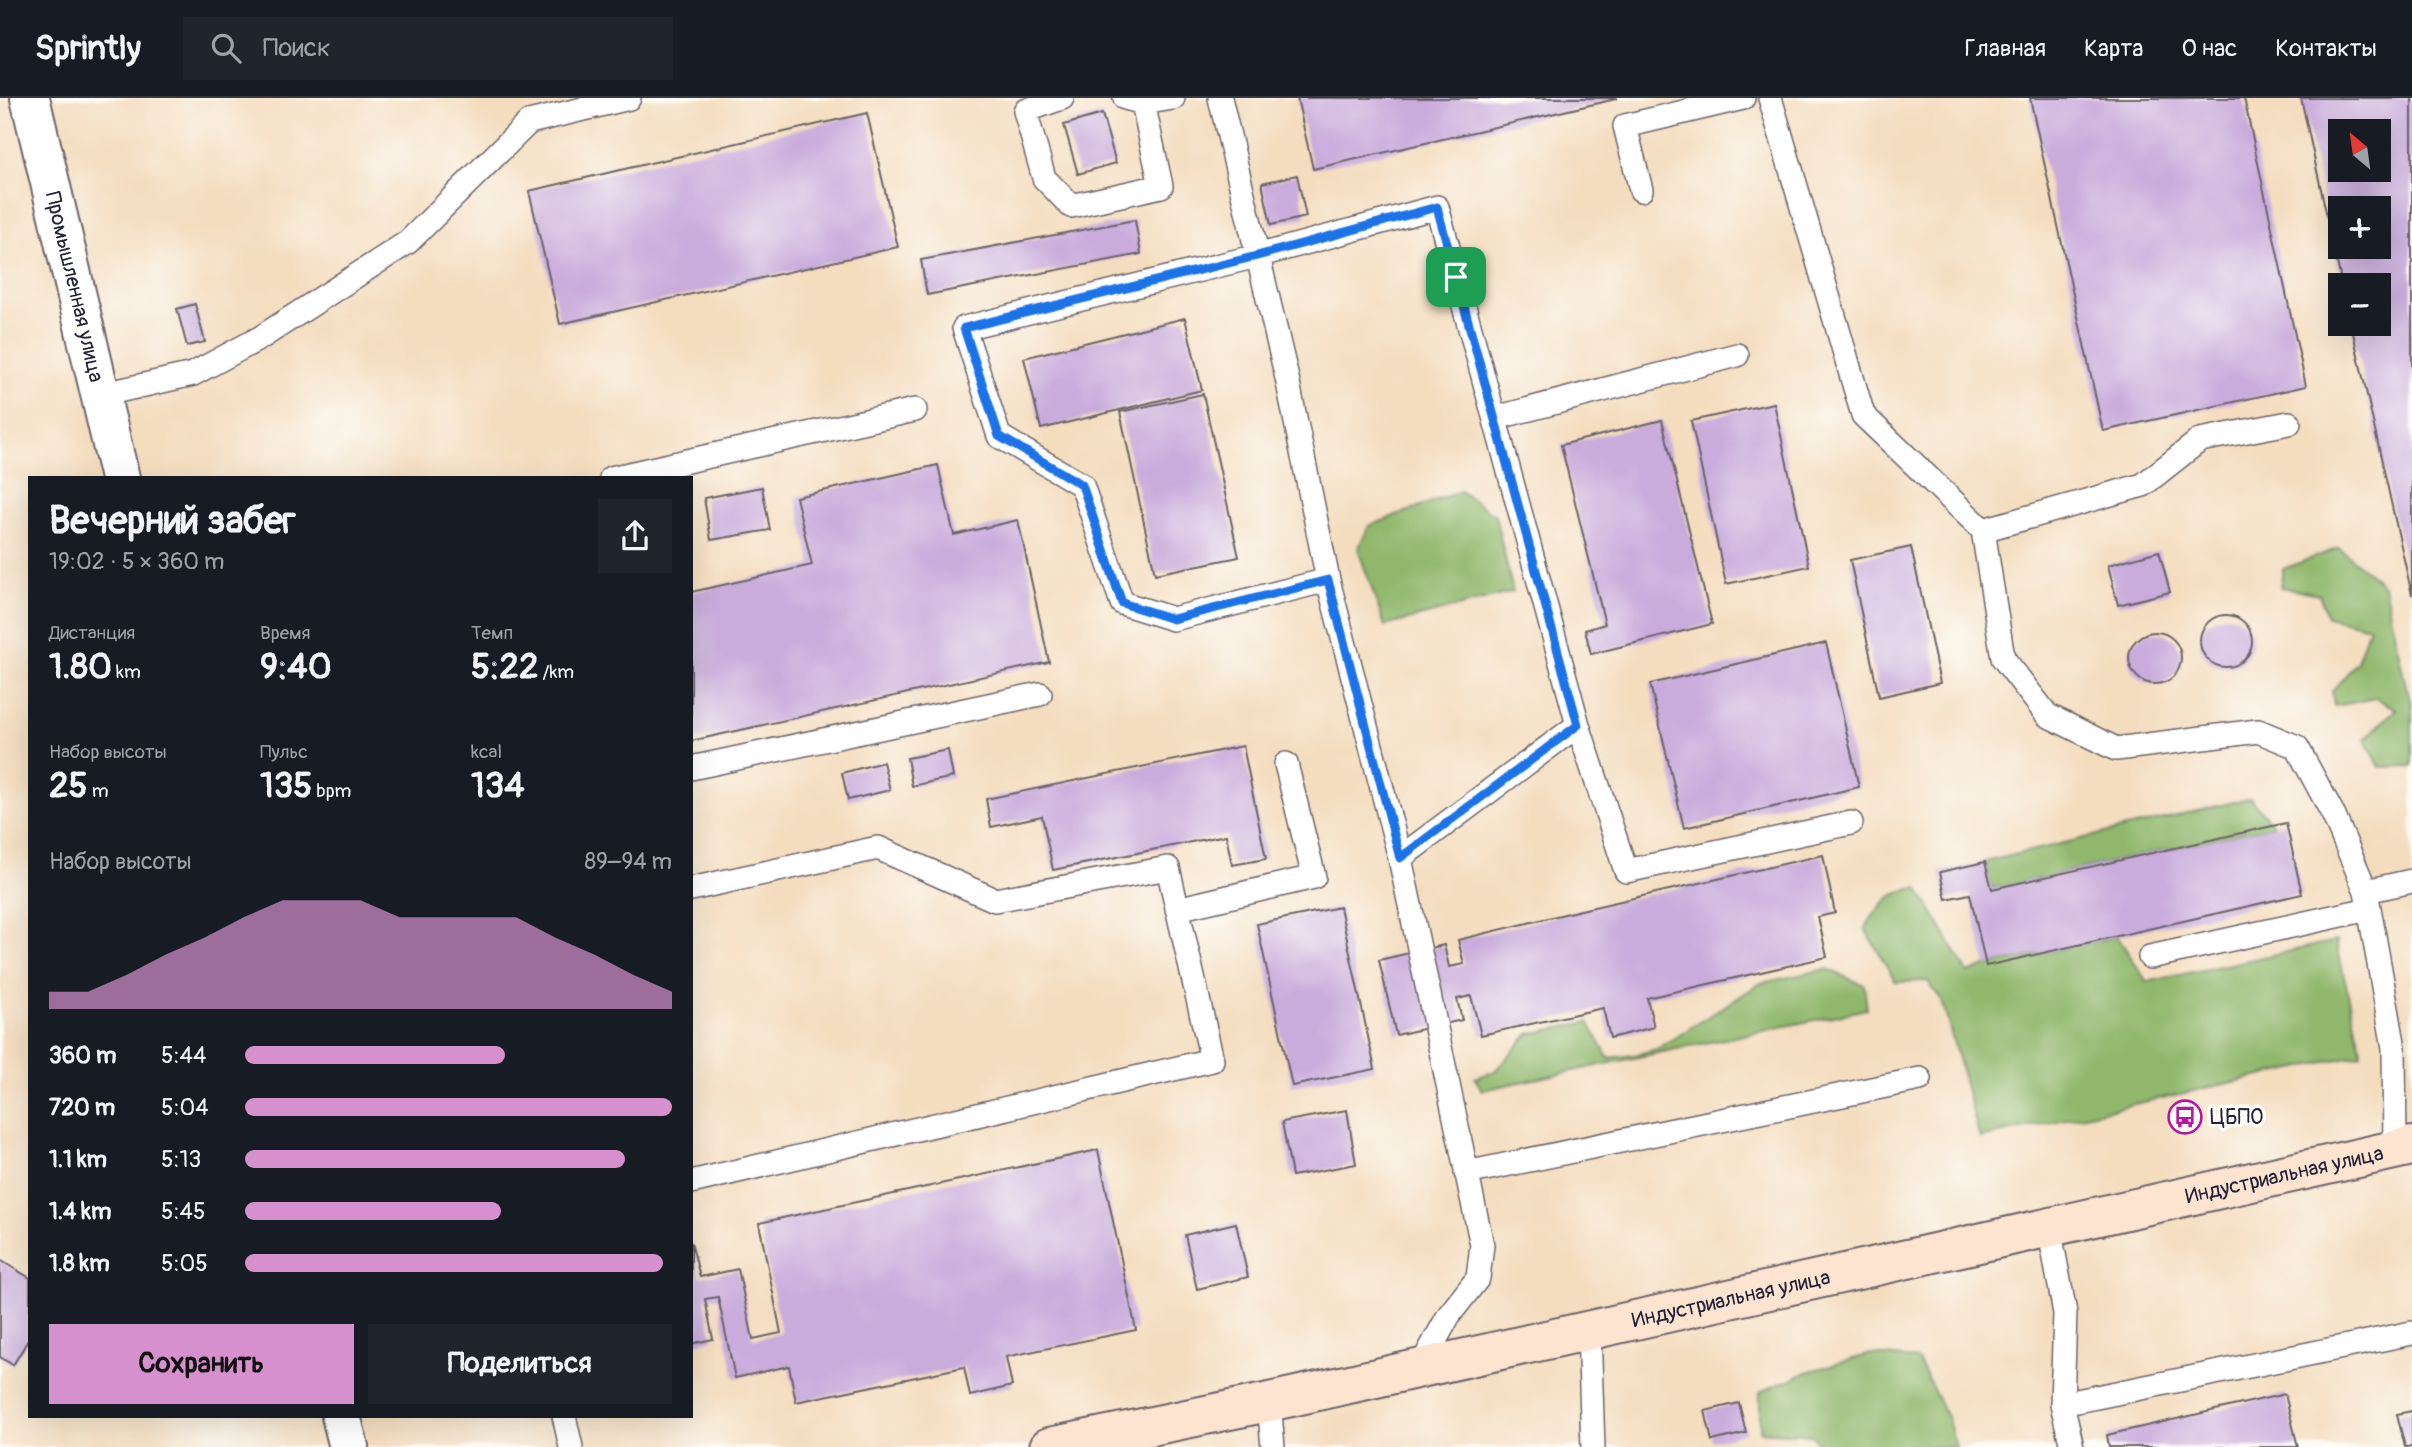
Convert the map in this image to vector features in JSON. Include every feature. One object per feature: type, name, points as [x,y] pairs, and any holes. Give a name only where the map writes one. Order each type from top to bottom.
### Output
[{"type":"main road","name":"Индустриальная улица","points":[[1049,1447],[1269,1402],[2404,1148]]},
{"type":"street","name":"Промышленная улица","points":[[30,98],[120,476]]},
{"type":"street","points":[[342,1418],[349,1447]]},
{"type":"lane","points":[[100,395],[193,374],[260,338],[408,242],[529,122],[629,98]]},
{"type":"lane","points":[[1062,98],[1025,111],[1044,178],[1071,206],[1161,186],[1134,101],[1173,98]]},
{"type":"lane","points":[[1220,98],[1287,378],[1328,580],[1400,858],[1482,1245],[1478,1278],[1449,1315],[1420,1368]]},
{"type":"lane","points":[[1641,190],[1625,126],[1743,98]]},
{"type":"lane","points":[[1770,98],[1863,415],[1983,530],[2003,658],[2046,715],[2116,749],[2258,731],[2297,747],[2333,814],[2367,900],[2394,1048],[2404,1148]]},
{"type":"lane","points":[[1328,580],[1173,619],[1122,603],[1082,485],[999,436],[964,328],[1257,256],[1437,207],[1578,725],[1626,871],[1851,823]]},
{"type":"lane","points":[[1494,418],[1737,355]]},
{"type":"lane","points":[[620,476],[915,410]]},
{"type":"lane","points":[[1983,530],[2143,485],[2200,440],[2289,424]]},
{"type":"lane","points":[[693,768],[1040,694]]},
{"type":"lane","points":[[1400,858],[1578,725]]},
{"type":"lane","points":[[1177,909],[1314,877],[1286,764]]},
{"type":"lane","points":[[693,889],[878,848],[995,900],[1168,868],[1212,1060],[693,1182]]},
{"type":"lane","points":[[2151,957],[2367,900],[2412,881]]},
{"type":"lane","points":[[1466,1173],[1920,1079]]},
{"type":"lane","points":[[2049,1227],[2065,1314],[2062,1404],[2072,1447]]},
{"type":"lane","points":[[1589,1330],[1593,1447]]},
{"type":"lane","points":[[2062,1404],[2412,1333]]},
{"type":"lane","points":[[1269,1402],[1273,1447]]},
{"type":"lane","points":[[564,1418],[571,1447]]},
{"type":"green space","points":[[1460,491],[1495,515],[1513,592],[1385,626],[1358,549],[1369,526]]},
{"type":"green space","points":[[2339,548],[2384,586],[2412,703],[2412,766],[2380,767],[2365,739],[2396,709],[2376,698],[2334,706],[2332,691],[2357,662],[2369,627],[2327,617],[2319,594],[2280,587],[2283,569]]},
{"type":"green space","points":[[2250,798],[2274,826],[1992,889],[1985,862]]},
{"type":"green space","points":[[1918,888],[1968,973],[1986,966],[2117,936],[2147,982],[2336,941],[2362,1054],[1980,1138],[1942,1001],[1928,981],[1896,982],[1865,929],[1875,913],[1892,896]]},
{"type":"green space","points":[[1827,969],[1864,985],[1867,1009],[1482,1090],[1475,1078],[1495,1071],[1529,1034],[1589,1022],[1608,1058],[1657,1049],[1761,983]]},
{"type":"green space","points":[[1871,1354],[1918,1360],[1947,1417],[1956,1447],[1822,1447],[1811,1435],[1760,1431],[1760,1392],[1810,1371]]},
{"type":"building","points":[[1297,98],[1616,98],[1616,99],[1313,169]]},
{"type":"building","points":[[2030,98],[2244,98],[2306,386],[2103,431]]},
{"type":"building","points":[[2301,98],[2412,98],[2412,595],[2354,336],[2391,336],[2391,273],[2339,273],[2336,259],[2391,259],[2391,196],[2328,196],[2328,221]]},
{"type":"building","points":[[867,113],[898,247],[560,324],[529,191]]},
{"type":"building","points":[[1102,114],[1116,163],[1078,174],[1064,125]]},
{"type":"building","points":[[1297,175],[1306,217],[1271,225],[1262,183]]},
{"type":"building","points":[[1135,220],[1141,254],[927,295],[921,260]]},
{"type":"building","points":[[195,304],[205,342],[187,346],[177,309]]},
{"type":"building","points":[[1185,318],[1202,390],[1041,429],[1024,358]]},
{"type":"building","points":[[1203,394],[1239,557],[1155,574],[1120,412]]},
{"type":"building","points":[[1774,403],[1809,566],[1726,584],[1691,421]]},
{"type":"building","points":[[1662,420],[1712,624],[1591,654],[1585,630],[1605,624],[1561,445]]},
{"type":"building","points":[[938,465],[954,535],[1018,520],[1049,662],[693,741],[693,592],[812,565],[796,497]]},
{"type":"building","points":[[762,487],[770,530],[711,540],[704,498]]},
{"type":"building","points":[[1911,547],[1940,683],[1879,697],[1850,560]]},
{"type":"building","points":[[2159,551],[2170,592],[2118,605],[2108,565]]},
{"type":"building","points":[[2226,615],[2236,617],[2244,623],[2250,631],[2250,651],[2244,659],[2236,665],[2226,667],[2216,665],[2208,659],[2202,651],[2200,641],[2202,631],[2208,623],[2216,617]]},
{"type":"building","points":[[2155,632],[2165,634],[2173,640],[2179,648],[2179,668],[2173,676],[2165,682],[2155,684],[2145,682],[2137,676],[2131,668],[2129,658],[2131,648],[2137,640],[2145,634]]},
{"type":"building","points":[[1826,643],[1859,787],[1684,828],[1650,684]]},
{"type":"building","points":[[1243,746],[1266,859],[1232,865],[1226,835],[1053,870],[1042,816],[991,827],[986,799]]},
{"type":"building","points":[[948,750],[953,777],[912,786],[907,758]]},
{"type":"building","points":[[883,762],[890,790],[848,800],[842,773]]},
{"type":"building","points":[[2286,823],[2302,894],[1986,966],[1970,894],[1946,899],[1940,872],[1985,862],[1992,889]]},
{"type":"building","points":[[1823,855],[1835,913],[1818,917],[1827,957],[1647,998],[1654,1027],[1610,1038],[1603,1008],[1481,1035],[1471,996],[1457,999],[1462,1020],[1396,1035],[1379,960],[1444,945],[1449,967],[1464,964],[1458,940]]},
{"type":"building","points":[[1340,907],[1375,1069],[1292,1086],[1257,924]]},
{"type":"building","points":[[1347,1110],[1356,1164],[1292,1176],[1282,1122]]},
{"type":"building","points":[[1098,1150],[1136,1330],[1006,1357],[1012,1386],[970,1396],[964,1367],[796,1402],[789,1366],[735,1378],[718,1297],[705,1299],[713,1339],[693,1344],[693,1250],[700,1277],[738,1269],[753,1339],[781,1333],[759,1223]]},
{"type":"building","points":[[1236,1223],[1248,1277],[1197,1289],[1185,1235]]},
{"type":"building","points":[[0,1260],[28,1277],[28,1340],[13,1365],[0,1357]]},
{"type":"building","points":[[2285,1394],[2298,1447],[2109,1447],[2107,1435]]},
{"type":"building","points":[[1739,1403],[1746,1433],[1712,1441],[1705,1411]]},
{"type":"building","points":[[2412,1411],[2412,1447],[2405,1447],[2397,1414]]},
{"type":"place","name":"ЦБПО","points":[[2185,1117]]},
{"type":"route","points":[[1437,207],[1456,277],[1578,725],[1400,858],[1328,580],[1173,619],[1122,603],[1082,485],[999,436],[964,328],[1257,256],[1437,207]]}]
